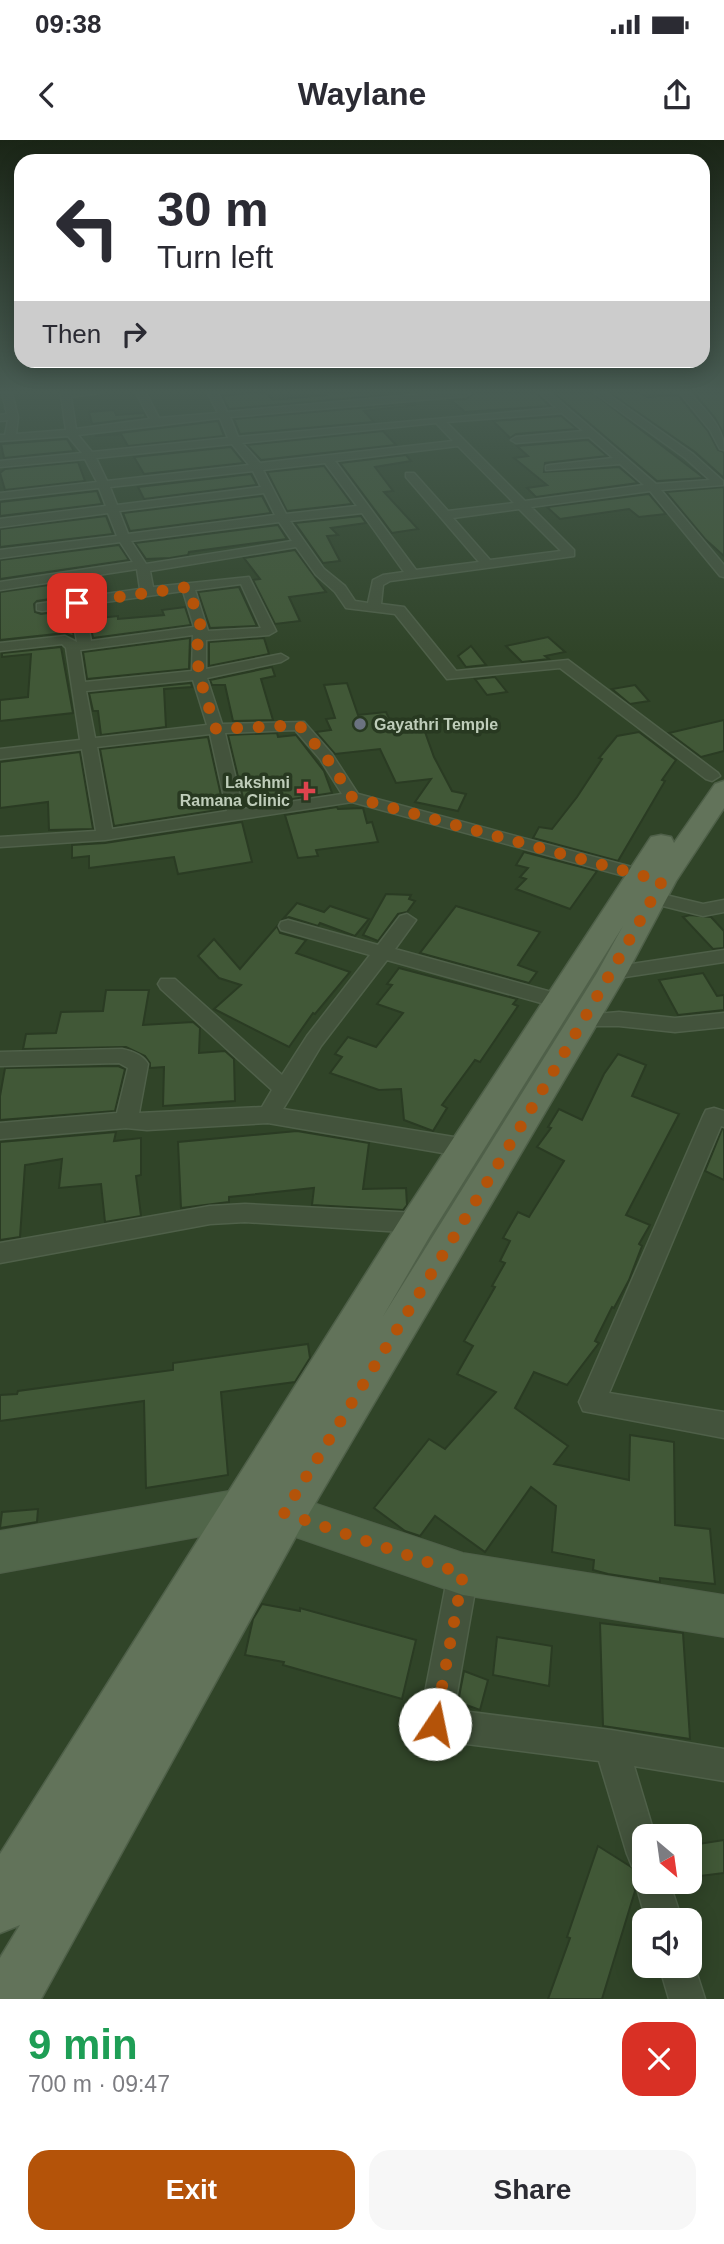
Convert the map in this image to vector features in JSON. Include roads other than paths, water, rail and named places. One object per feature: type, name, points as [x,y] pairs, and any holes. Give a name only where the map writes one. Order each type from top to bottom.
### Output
[{"type":"main road","points":[[9,1999],[418,1223],[466,1148],[570,1011],[720,776]]},
{"type":"main road","points":[[0,1905],[265,1510],[458,1230],[570,1011],[612,973],[652,884]]},
{"type":"street","points":[[101,480],[124,539],[142,566],[147,592]]},
{"type":"street","points":[[0,496],[132,480]]},
{"type":"street","points":[[263,480],[282,518],[299,543],[351,605],[399,610],[452,676],[563,663],[720,776]]},
{"type":"street","points":[[343,480],[413,575]]},
{"type":"street","points":[[414,480],[488,565]]},
{"type":"street","points":[[374,607],[377,583],[387,578],[570,553],[498,480]]},
{"type":"street","points":[[645,480],[724,573]]},
{"type":"street","points":[[447,516],[653,487],[722,485]]},
{"type":"street","points":[[0,523],[268,489]]},
{"type":"street","points":[[0,554],[364,509]]},
{"type":"street","points":[[0,586],[299,543]]},
{"type":"street","points":[[710,559],[724,557]]},
{"type":"street","points":[[0,647],[65,640],[79,646],[201,633],[269,631],[246,580],[42,607]]},
{"type":"street","points":[[188,587],[201,633],[199,675],[216,729],[236,816]]},
{"type":"street","points":[[77,603],[78,687],[105,835]]},
{"type":"street","points":[[78,687],[199,675],[281,658]]},
{"type":"street","points":[[0,754],[216,729],[299,725],[326,757],[352,797]]},
{"type":"street","points":[[0,842],[105,835],[352,797],[652,884],[703,910],[724,906]]},
{"type":"street","points":[[268,1115],[314,1041],[407,920]]},
{"type":"street","points":[[288,926],[570,1011],[675,1025],[724,1020]]},
{"type":"street","points":[[612,973],[724,956]]},
{"type":"street","points":[[168,984],[283,1088]]},
{"type":"street","points":[[0,1059],[122,1056],[132,1059],[138,1064],[138,1070],[126,1120]]},
{"type":"street","points":[[0,1131],[126,1120],[147,1122],[268,1115],[466,1148]]},
{"type":"street","points":[[724,1119],[714,1116],[592,1402],[724,1426]]},
{"type":"street","points":[[0,1253],[210,1215],[245,1213],[418,1223]]},
{"type":"street","points":[[0,1552],[265,1510],[463,1574],[724,1616]]},
{"type":"street","points":[[463,1574],[435,1724],[611,1746],[724,1765]]},
{"type":"street","points":[[611,1746],[635,1824]]},
{"type":"street","points":[[681,1978],[687,1999]]},
{"type":"place","name":"Gayathri Temple","points":[[360,724]]},
{"type":"place","name":"Lakshmi Ramana Clinic","points":[[306,791]]}]
